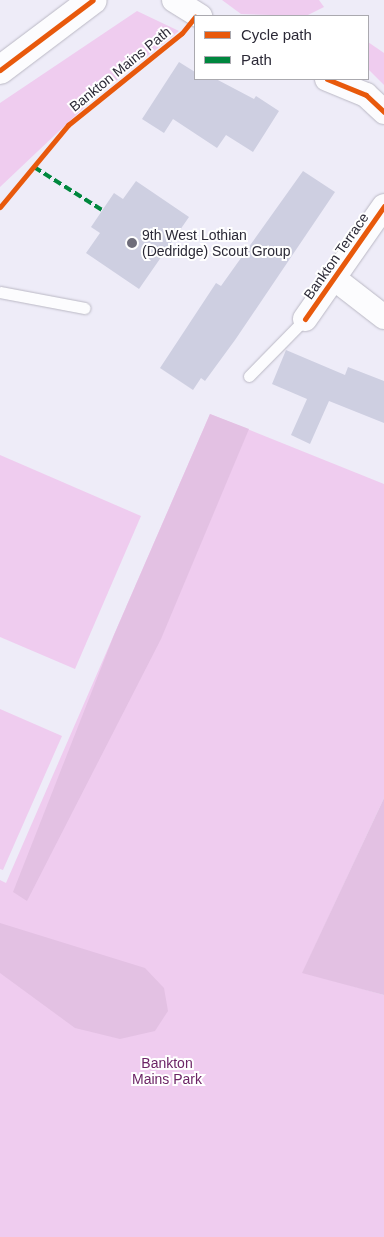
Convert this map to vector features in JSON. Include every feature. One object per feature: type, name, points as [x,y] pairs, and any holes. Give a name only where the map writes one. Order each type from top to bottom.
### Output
[{"type":"street","points":[[0,70],[93,0]]},
{"type":"street","points":[[174,0],[198,15]]},
{"type":"street","points":[[329,80],[366,95],[384,112]]},
{"type":"street","name":"Bankton Terrace","points":[[305,320],[384,206]]},
{"type":"street","name":"Bankton Terrace","points":[[334,279],[384,317]]},
{"type":"lane","points":[[0,292],[85,308]]},
{"type":"lane","points":[[249,376],[305,320]]},
{"type":"green space","points":[[222,0],[319,0],[324,7],[308,15],[241,14]]},
{"type":"green space","points":[[137,11],[179,31],[93,99],[0,187],[0,103]]},
{"type":"green space","points":[[369,43],[384,53],[384,85],[369,70]]},
{"type":"green space","name":"Bankton Mains Park","points":[[210,414],[384,484],[384,798],[303,972],[384,995],[384,1237],[0,1237],[0,880],[6,883]]},
{"type":"green space","points":[[0,455],[141,516],[75,669],[0,637]]},
{"type":"green space","points":[[0,709],[62,736],[3,870],[0,869]]},
{"type":"shaded area","points":[[210,414],[249,429],[161,639],[27,901],[13,892],[114,635]]},
{"type":"shaded area","points":[[384,798],[384,995],[302,973]]},
{"type":"shaded area","points":[[0,923],[145,968],[164,988],[168,1011],[155,1031],[120,1039],[75,1028],[0,973]]},
{"type":"building","points":[[179,62],[194,71],[194,80],[218,80],[254,99],[256,96],[279,111],[253,152],[226,135],[217,148],[173,119],[164,133],[142,119]]},
{"type":"building","points":[[303,171],[335,192],[235,340],[205,381],[201,378],[193,390],[160,368],[216,283],[221,286]]},
{"type":"building","name":"9th West Lothian (Dedridge) Scout Group","points":[[136,181],[189,217],[139,289],[86,253],[100,233],[91,227],[114,193],[123,199]]},
{"type":"building","points":[[286,350],[345,375],[348,367],[384,381],[384,423],[329,401],[310,444],[291,435],[307,399],[272,384]]},
{"type":"marked path","points":[[34,167],[102,210]]},
{"type":"cycle path","points":[[0,70],[93,0]]},
{"type":"cycle path","name":"Bankton Mains Path","points":[[0,207],[68,125],[182,33],[194,18]]},
{"type":"cycle path","points":[[329,80],[366,95],[384,112]]},
{"type":"cycle path","points":[[305,319],[384,206]]},
{"type":"place","name":"9th West Lothian (Dedridge) Scout Group","points":[[132,243]]}]
